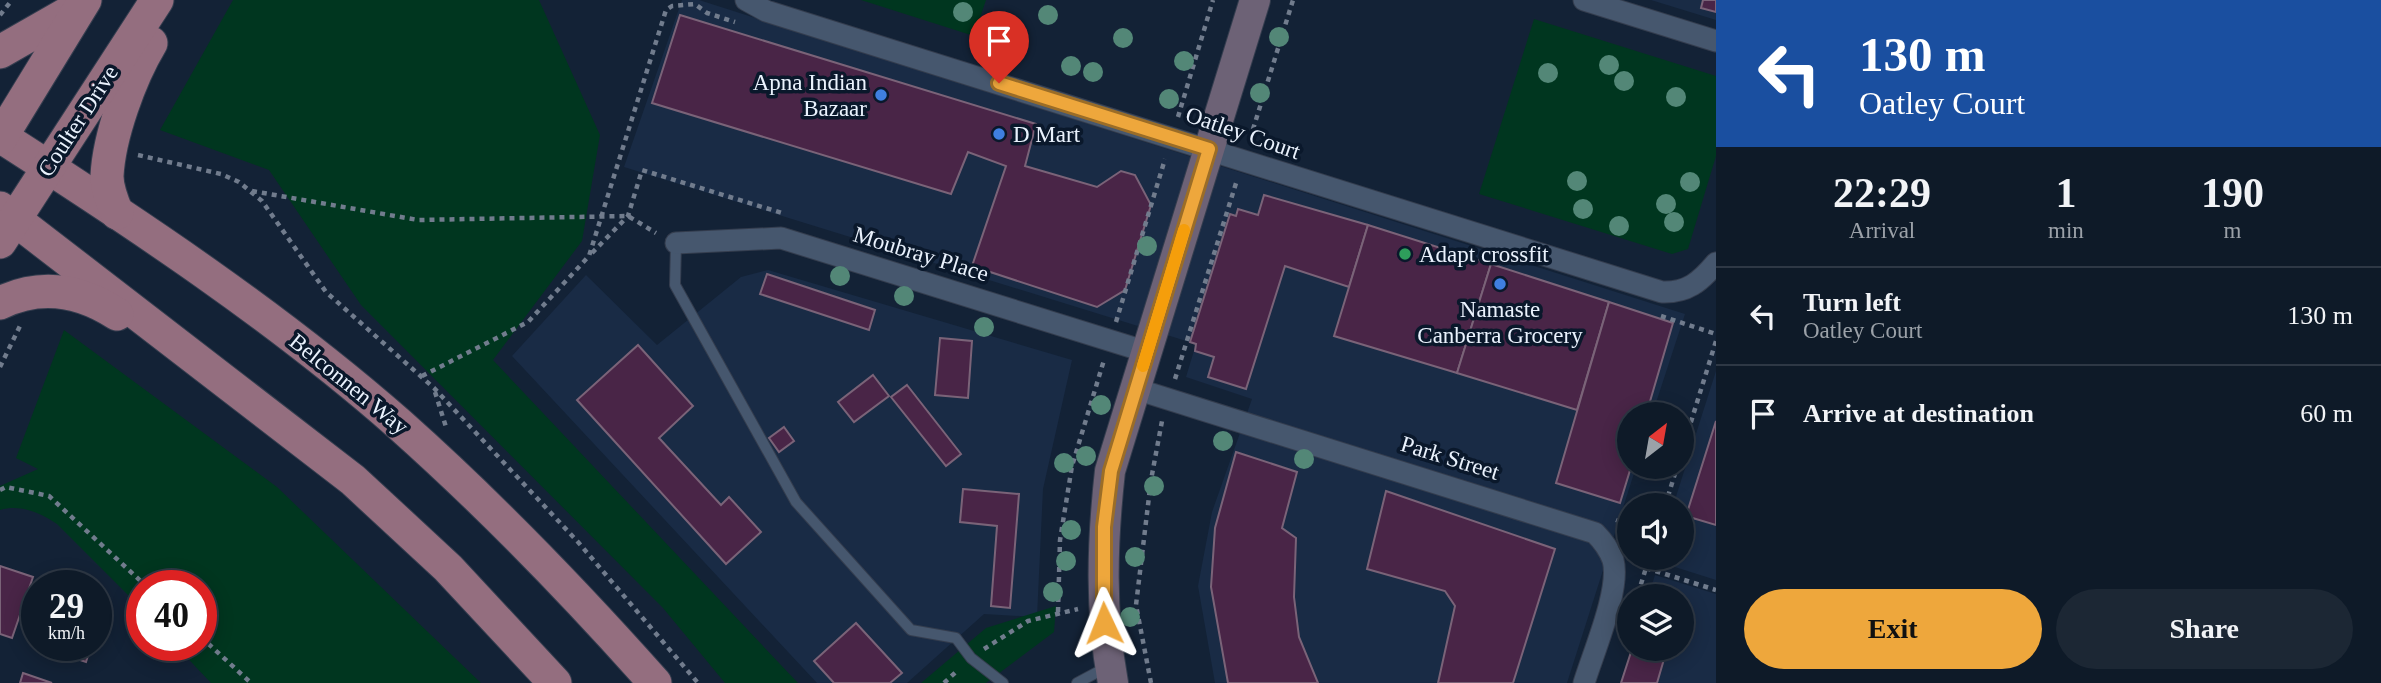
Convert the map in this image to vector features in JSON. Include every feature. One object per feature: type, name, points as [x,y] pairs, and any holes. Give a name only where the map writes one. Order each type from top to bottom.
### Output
[{"type":"main road","name":"Coulter Drive","points":[[5,223],[47,167],[157,0]]},
{"type":"main road","points":[[117,213],[109,194],[107,177],[112,148],[133,75],[178,0]]},
{"type":"main road","points":[[0,52],[84,2]]},
{"type":"main road","points":[[1,137],[84,2]]},
{"type":"main road","name":"Belconnen Way","points":[[1,137],[117,213],[296,340],[398,423],[504,520],[581,599],[655,683]]},
{"type":"main road","points":[[5,223],[244,393],[353,480],[438,559],[555,683]]},
{"type":"main road","points":[[12,311],[15,296],[52,290],[86,297],[244,393]]},
{"type":"street","name":"Oatley Court","points":[[746,0],[766,11],[1173,136],[1662,292],[1677,292],[1699,283],[1716,263]]},
{"type":"street","points":[[1112,674],[1102,604],[1104,527],[1111,471],[1255,0]]},
{"type":"street","points":[[1584,0],[1716,41]]},
{"type":"street","name":"Moubray Place","points":[[676,243],[781,238],[1147,352]]},
{"type":"street","name":"Park Street","points":[[1136,389],[1595,533],[1606,545],[1613,562],[1615,581],[1584,683]]},
{"type":"lane","points":[[676,243],[675,285],[796,502],[911,630],[956,638],[971,658],[1003,683]]},
{"type":"lane","points":[[1077,683],[1112,674]]},
{"type":"path","points":[[0,15],[12,0]]},
{"type":"path","points":[[422,376],[527,322],[589,256],[666,10],[672,6],[695,4],[696,0]]},
{"type":"path","points":[[1058,612],[1060,540],[1072,466],[1213,0]]},
{"type":"path","points":[[1151,683],[1136,605],[1160,429],[1293,0]]},
{"type":"path","points":[[131,153],[221,174],[252,191],[262,201],[326,292],[422,376],[578,542],[698,683]]},
{"type":"path","points":[[252,191],[418,220],[628,216],[676,243]]},
{"type":"path","points":[[0,367],[12,311]]},
{"type":"path","points":[[1694,412],[1716,341]]},
{"type":"path","points":[[0,490],[6,487],[48,496],[129,570]]},
{"type":"path","points":[[1652,570],[1716,590]]},
{"type":"path","points":[[944,683],[971,658],[1028,621],[1102,604]]},
{"type":"path","points":[[217,652],[251,683]]},
{"type":"shaded area","points":[[682,0],[699,0],[1685,314],[1656,402],[1617,402],[1617,480],[1632,480],[1628,493],[1617,493],[1617,526],[1567,683],[1215,683],[1198,586],[1212,512],[1252,399],[1186,377],[1196,344],[624,167]]},
{"type":"shaded area","points":[[1651,0],[1716,0],[1716,20]]},
{"type":"shaded area","points":[[768,270],[1072,360],[1043,489],[1037,617],[984,614],[907,683],[817,683],[512,356],[586,275],[657,345],[741,277]]},
{"type":"shaded area","points":[[1716,371],[1716,580],[1684,570],[1694,570],[1694,493],[1677,493],[1681,480],[1694,480],[1694,440]]},
{"type":"shaded area","points":[[1655,575],[1684,584],[1652,584]]},
{"type":"shaded area","points":[[1694,587],[1716,594],[1716,683],[1621,683],[1628,661],[1694,661]]},
{"type":"green space","points":[[233,0],[539,0],[600,135],[582,241],[493,360],[798,683],[725,683],[663,608],[361,305],[269,170],[160,130]]},
{"type":"green space","points":[[861,0],[986,0],[974,36]]},
{"type":"green space","points":[[1534,19],[1716,76],[1716,156],[1688,249],[1672,254],[1479,194]]},
{"type":"green space","points":[[64,330],[277,487],[481,683],[211,683],[190,661],[217,661],[217,570],[126,570],[126,593],[112,579],[112,570],[103,570],[57,524],[30,511],[15,508],[0,510],[0,486],[38,469],[16,458]]},
{"type":"green space","points":[[1056,606],[1054,632],[986,683],[921,683],[986,628]]},
{"type":"building","points":[[1703,0],[1716,0],[1716,12],[1701,8]]},
{"type":"building","points":[[680,15],[1036,124],[1025,166],[1097,187],[1121,171],[1135,175],[1151,205],[1125,290],[1097,307],[972,266],[1006,166],[968,152],[951,194],[652,103]]},
{"type":"building","points":[[1264,195],[1368,225],[1349,287],[1285,266],[1246,389],[1208,377],[1214,357],[1195,351],[1196,344],[1190,342],[1230,214],[1236,216],[1238,209],[1258,215]]},
{"type":"building","points":[[1368,225],[1491,264],[1457,373],[1334,336]]},
{"type":"building","points":[[1491,264],[1609,302],[1577,410],[1457,373]]},
{"type":"building","points":[[767,274],[875,310],[869,330],[760,294]]},
{"type":"building","points":[[1609,302],[1673,323],[1650,402],[1617,402],[1617,480],[1627,480],[1623,493],[1617,493],[1617,502],[1556,483]]},
{"type":"building","points":[[940,338],[972,341],[968,398],[935,395]]},
{"type":"building","points":[[638,345],[693,406],[659,438],[721,505],[729,497],[761,532],[726,564],[577,400]]},
{"type":"building","points":[[873,375],[889,396],[854,422],[838,402]]},
{"type":"building","points":[[907,385],[961,454],[946,466],[891,397]]},
{"type":"building","points":[[1716,421],[1716,525],[1694,518],[1693,493]]},
{"type":"building","points":[[784,427],[794,441],[779,452],[769,438]]},
{"type":"building","points":[[1236,452],[1297,472],[1282,528],[1296,538],[1294,597],[1299,637],[1318,683],[1228,683],[1211,587],[1215,528]]},
{"type":"building","points":[[963,489],[1019,494],[1010,608],[991,606],[997,526],[960,522]]},
{"type":"building","points":[[1386,491],[1555,549],[1513,683],[1438,683],[1455,606],[1445,591],[1367,569]]},
{"type":"building","points":[[0,566],[21,573],[21,612],[12,638],[0,634]]},
{"type":"building","points":[[856,623],[902,673],[890,683],[834,683],[814,661]]},
{"type":"building","points":[[1628,661],[1663,661],[1657,683],[1621,683]]},
{"type":"building","points":[[23,673],[52,683],[20,683]]},
{"type":"slow traffic","points":[[1143,366],[1184,230]]},
{"type":"place","name":"Apna Indian Bazaar","points":[[881,95]]},
{"type":"place","name":"D Mart","points":[[999,134]]},
{"type":"place","name":"Adapt crossfit","points":[[1405,254]]},
{"type":"place","name":"Namaste Canberra Grocery","points":[[1500,284]]},
{"type":"route","points":[[999,83],[1209,149],[1111,471],[1104,527],[1104,623]]}]
